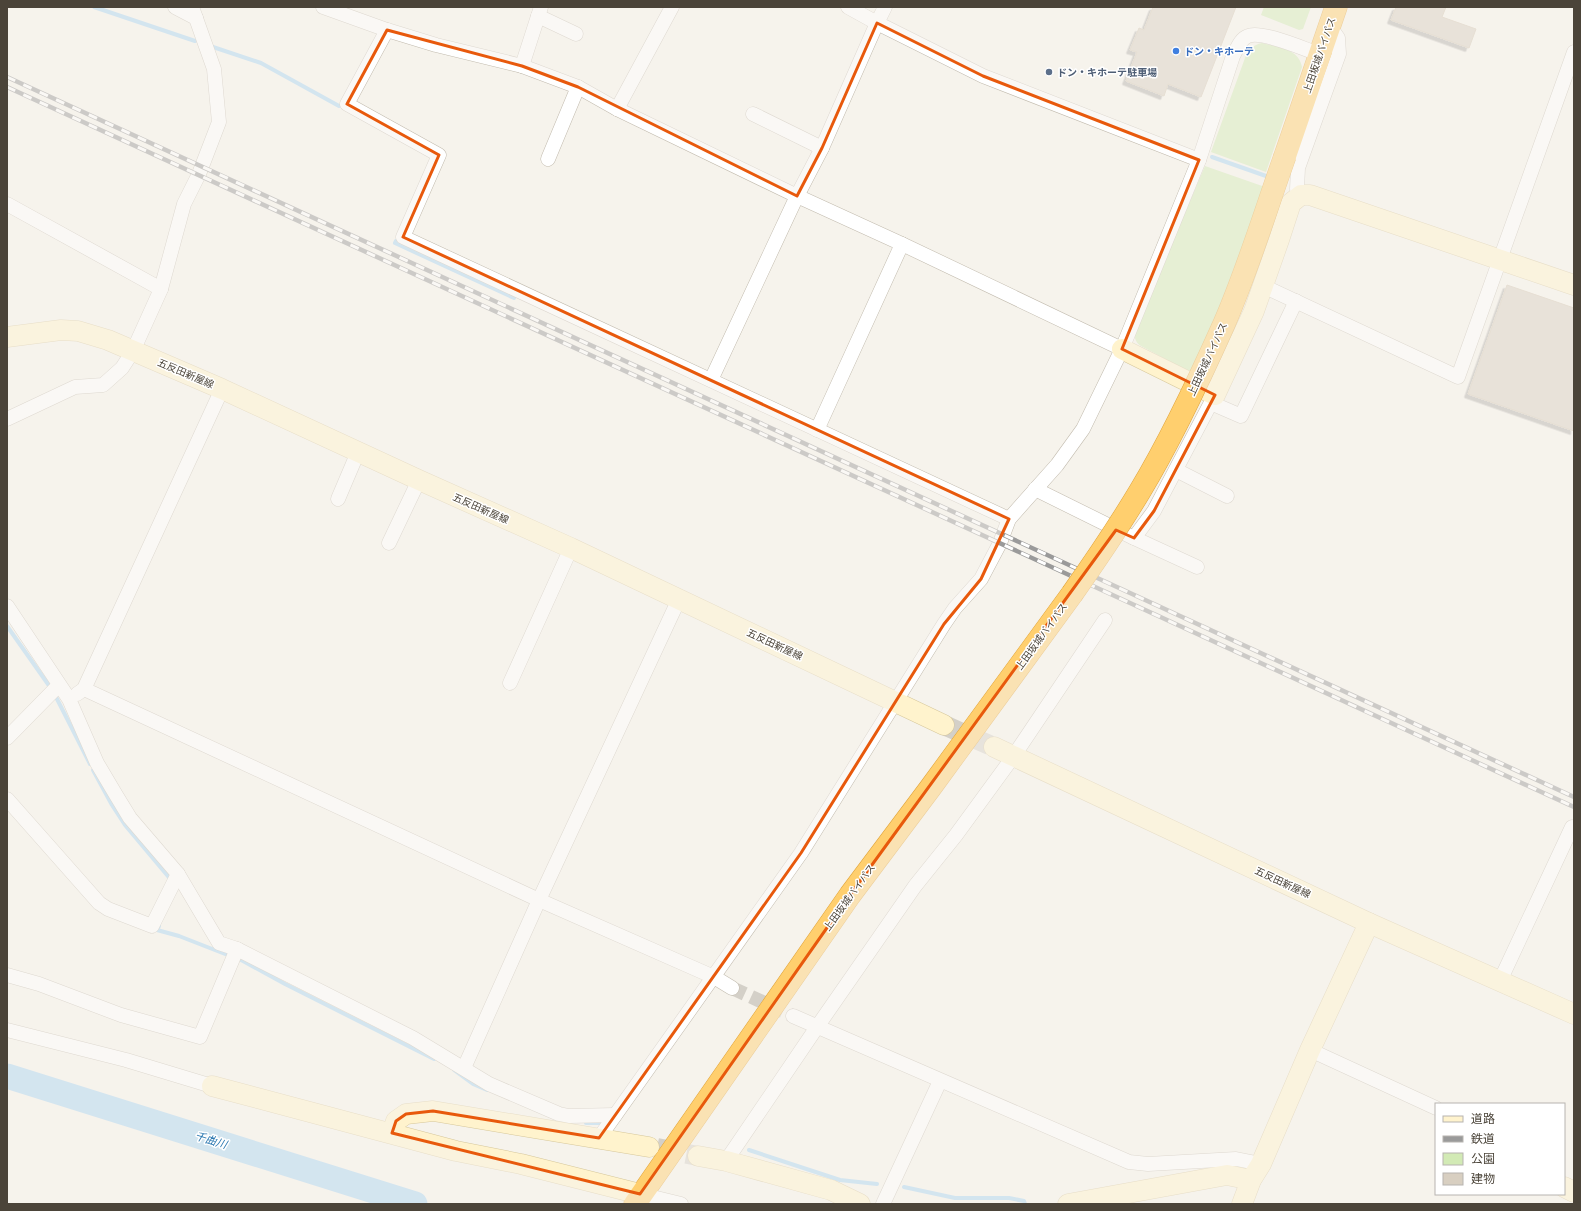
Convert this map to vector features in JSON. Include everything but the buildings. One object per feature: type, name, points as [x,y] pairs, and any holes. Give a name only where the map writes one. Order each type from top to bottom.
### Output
[{"type":"highway","name":"上田坂城バイパス","points":[[638,1199],[850,895],[1072,594],[1106,546],[1141,490],[1181,416],[1225,322],[1285,156],[1329,54],[1332,16]]},
{"type":"street","points":[[7,419],[75,388],[103,385],[122,368],[133,351],[161,289],[184,204],[219,122],[214,69],[194,12],[175,7]]},
{"type":"street","points":[[323,7],[387,30],[436,45],[522,66],[578,87],[617,109],[797,196],[902,244],[1122,349],[1241,416],[1296,301]]},
{"type":"street","points":[[617,109],[672,7]]},
{"type":"street","points":[[848,7],[876,23],[983,76],[1199,160]]},
{"type":"street","points":[[711,380],[797,196],[822,148],[876,23],[885,7]]},
{"type":"street","points":[[522,66],[540,12],[576,34]]},
{"type":"street","points":[[387,30],[347,104],[439,155],[403,237],[1009,519]]},
{"type":"street","points":[[599,1138],[800,853],[944,624],[955,608],[981,579],[1000,543],[1009,519],[1057,465],[1082,429],[1122,349],[1199,160],[1233,56],[1240,42],[1247,36],[1258,34],[1329,54],[1298,168],[1297,189],[1301,195]]},
{"type":"street","points":[[1263,286],[1458,377],[1574,52]]},
{"type":"street","points":[[548,159],[578,87]]},
{"type":"street","points":[[753,114],[822,148]]},
{"type":"street","points":[[1134,538],[1154,511],[1213,399],[1254,311],[1291,203],[1301,195],[1310,195],[1574,285]]},
{"type":"street","points":[[7,204],[161,289]]},
{"type":"street","points":[[817,430],[902,244]]},
{"type":"street","name":"五反田新屋線","points":[[7,337],[60,330],[93,334],[222,389],[571,548],[944,725]]},
{"type":"street","points":[[68,699],[84,689],[222,389]]},
{"type":"street","points":[[338,499],[358,452]]},
{"type":"street","points":[[1176,470],[1227,496]]},
{"type":"street","points":[[389,543],[419,480]]},
{"type":"street","points":[[1035,489],[1134,538],[1197,567]]},
{"type":"street","points":[[510,683],[571,548]]},
{"type":"street","points":[[464,1068],[539,900],[679,599]]},
{"type":"street","points":[[7,606],[68,699],[97,763],[130,818],[175,879],[219,944],[234,955],[413,1038],[489,1084],[559,1114],[569,1116],[615,1115]]},
{"type":"street","points":[[726,1161],[817,1026],[915,886],[956,835],[1013,757],[1105,620]]},
{"type":"street","points":[[7,738],[59,685]]},
{"type":"street","points":[[84,689],[539,900],[714,977],[732,988]]},
{"type":"street","name":"五反田新屋線","points":[[994,747],[1369,923],[1574,1014]]},
{"type":"street","points":[[7,799],[99,903],[108,909],[152,926],[175,879]]},
{"type":"street","points":[[1500,981],[1572,827],[1574,828]]},
{"type":"street","points":[[1242,1204],[1310,1050],[1369,923]]},
{"type":"street","points":[[7,975],[39,984],[121,1015],[200,1037],[234,955]]},
{"type":"street","points":[[793,1016],[1129,1162],[1148,1164],[1236,1159],[1256,1172]]},
{"type":"street","points":[[7,1030],[126,1060],[212,1086],[456,1151],[521,1164],[638,1199],[681,1204]]},
{"type":"street","points":[[1310,1050],[1435,1108]]},
{"type":"street","points":[[883,1204],[940,1081]]},
{"type":"street","points":[[392,1133],[396,1121],[406,1114],[433,1111],[649,1147]]},
{"type":"street","points":[[698,1156],[726,1161],[831,1190],[860,1204]]},
{"type":"street","points":[[1068,1204],[1227,1175],[1256,1172]]},
{"type":"street","points":[[1565,1188],[1574,1192]]},
{"type":"highlighted area","points":[[877,23],[983,76],[1199,160],[1122,349],[1215,395],[1154,511],[1134,538],[1116,530],[850,895],[640,1194],[392,1133],[396,1121],[406,1114],[433,1111],[599,1138],[801,853],[944,624],[981,579],[1009,519],[403,237],[439,155],[347,104],[387,30],[522,66],[578,87],[797,196],[822,148]]},
{"type":"green space","points":[[1264,7],[1311,7],[1303,29],[1299,30],[1261,15]]},
{"type":"green space","points":[[1262,43],[1287,50],[1297,56],[1302,67],[1266,172],[1211,152],[1245,58],[1252,48]]},
{"type":"green space","points":[[1205,166],[1265,187],[1215,318],[1190,372],[1141,346],[1135,338],[1135,333]]},
{"type":"waterway","points":[[94,7],[195,41]]},
{"type":"waterway","points":[[210,46],[261,63],[339,106]]},
{"type":"waterway","points":[[1212,157],[1266,176]]},
{"type":"waterway","points":[[396,241],[395,243],[514,298]]},
{"type":"waterway","points":[[7,626],[50,687]]},
{"type":"waterway","points":[[56,697],[90,764]]},
{"type":"waterway","points":[[93,770],[125,825],[172,881]]},
{"type":"waterway","points":[[159,926],[157,930],[179,936],[243,961],[285,984],[434,1059]]},
{"type":"waterway","points":[[454,1070],[473,1084],[487,1090]]},
{"type":"waterway","name":"千曲川","points":[[7,1076],[415,1204]]},
{"type":"waterway","points":[[586,1123],[601,1123]]},
{"type":"waterway","points":[[749,1150],[840,1180],[877,1184]]},
{"type":"waterway","points":[[904,1187],[955,1198],[1009,1198],[1024,1201],[1025,1204]]},
{"type":"tunnel","points":[[944,725],[994,747]]},
{"type":"tunnel","points":[[732,988],[793,1016]]},
{"type":"tunnel","points":[[657,1148],[698,1156]]},
{"type":"railway","points":[[7,77],[1574,797]]},
{"type":"railway","points":[[7,87],[1574,807]]},
{"type":"place","name":"ドン・キホーテ","points":[[1176,51]]},
{"type":"place","name":"ドン・キホーテ駐車場","points":[[1049,72]]}]
